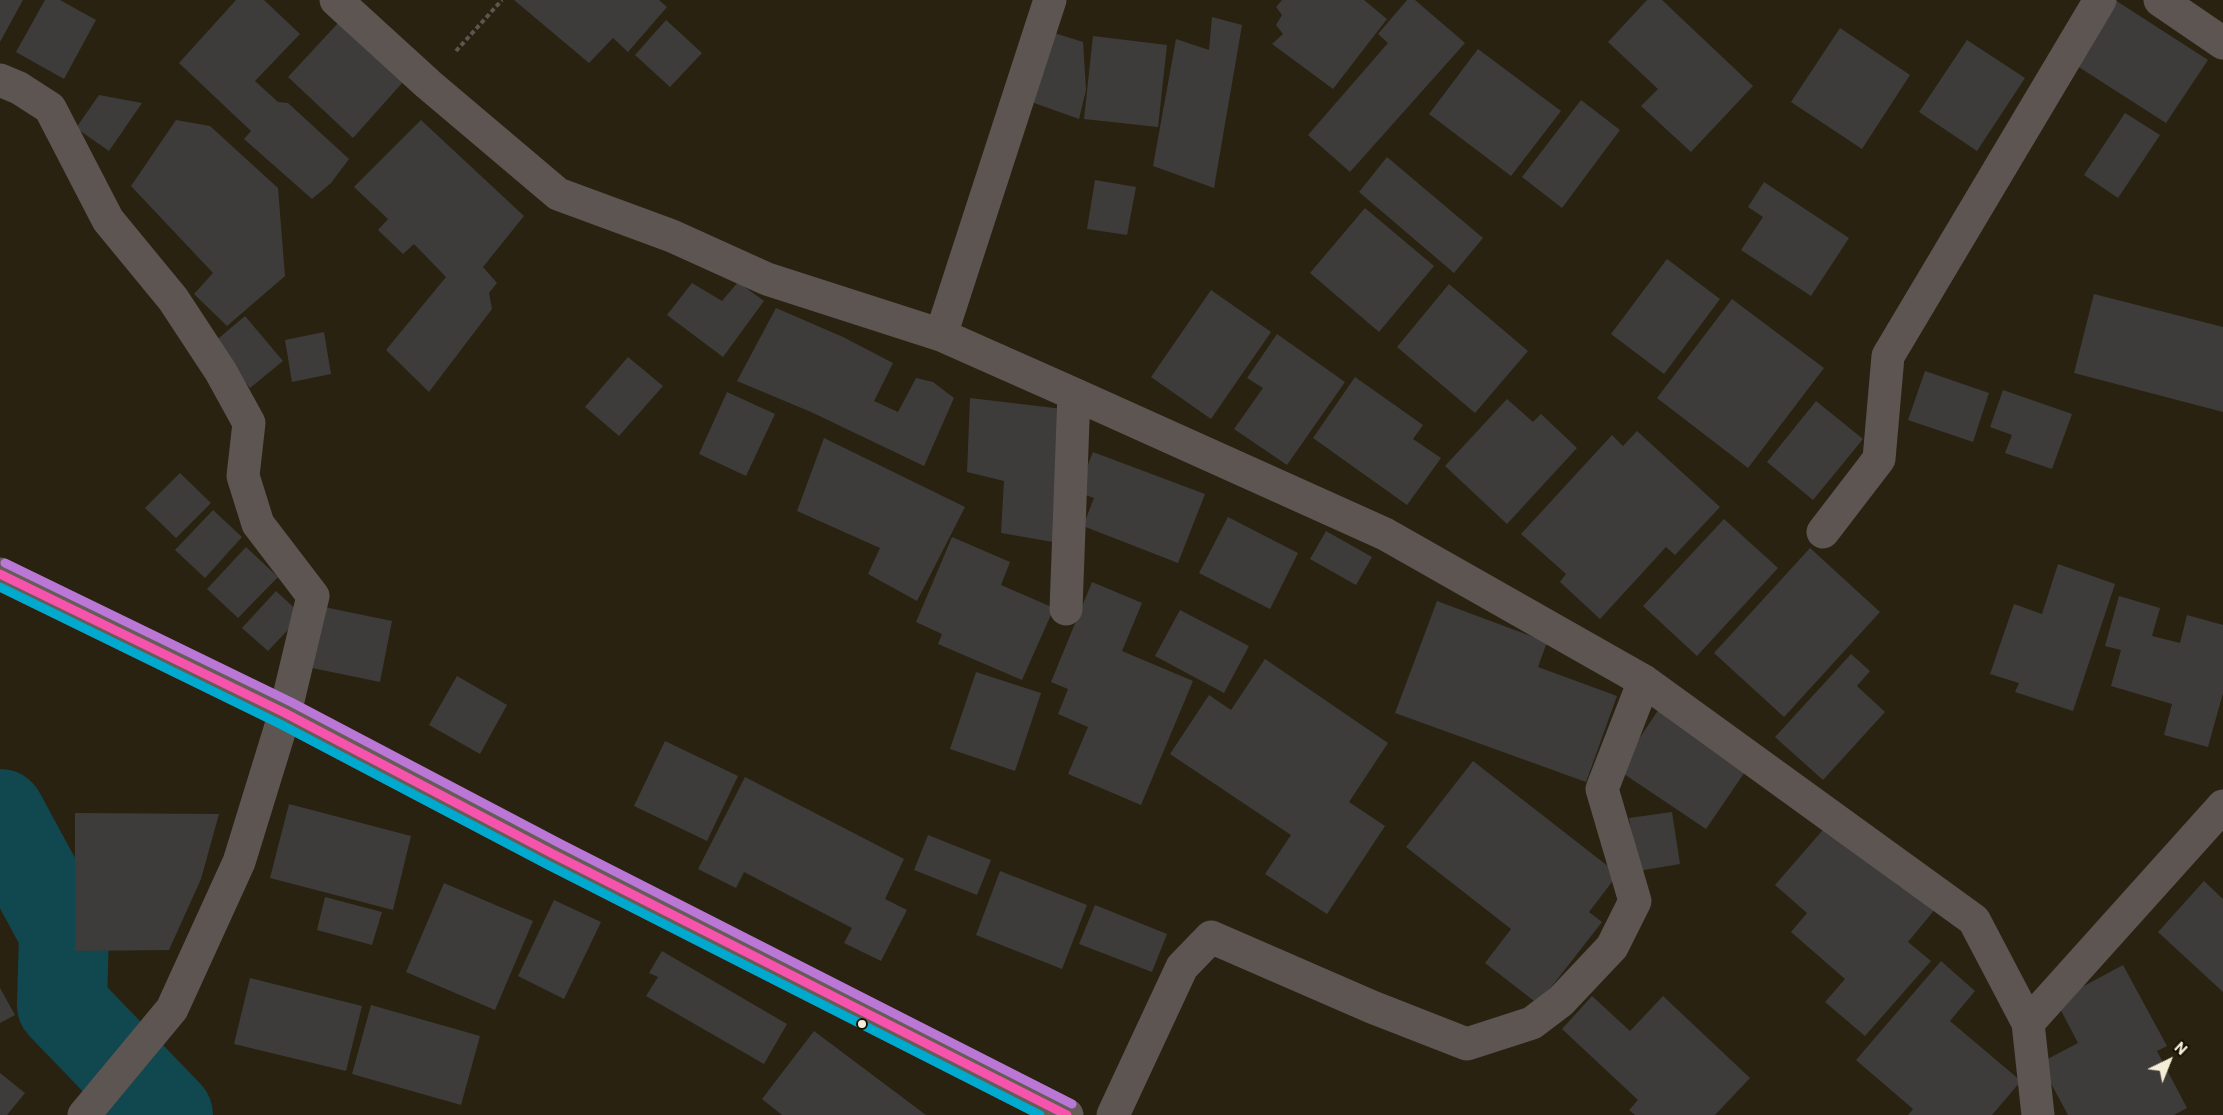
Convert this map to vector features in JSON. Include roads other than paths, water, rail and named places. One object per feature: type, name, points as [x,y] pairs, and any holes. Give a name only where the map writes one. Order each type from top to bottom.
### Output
[{"type":"main road","points":[[0,574],[285,713],[553,854],[1067,1115]]},
{"type":"street","points":[[336,0],[428,84],[558,194],[672,236],[767,279],[941,335],[1074,394],[1385,534],[1644,681],[1974,920],[2028,1023],[2038,1115]]},
{"type":"street","points":[[941,335],[1050,0]]},
{"type":"street","points":[[1823,532],[1879,459],[1888,356],[2100,0]]},
{"type":"street","points":[[2160,0],[2223,43]]},
{"type":"street","points":[[0,80],[19,88],[50,108],[108,220],[173,299],[221,372],[249,423],[243,476],[258,524],[313,596],[285,713],[239,862],[172,1009],[84,1115]]},
{"type":"street","points":[[1066,609],[1074,394]]},
{"type":"street","points":[[1113,1115],[1182,967],[1211,937],[1372,1008],[1467,1044],[1532,1023],[1561,1001],[1612,947],[1635,901],[1602,789],[1644,681]]},
{"type":"street","points":[[2028,1023],[2223,806]]},
{"type":"waterway","points":[[0,814],[64,932],[62,1005],[168,1115]]}]
